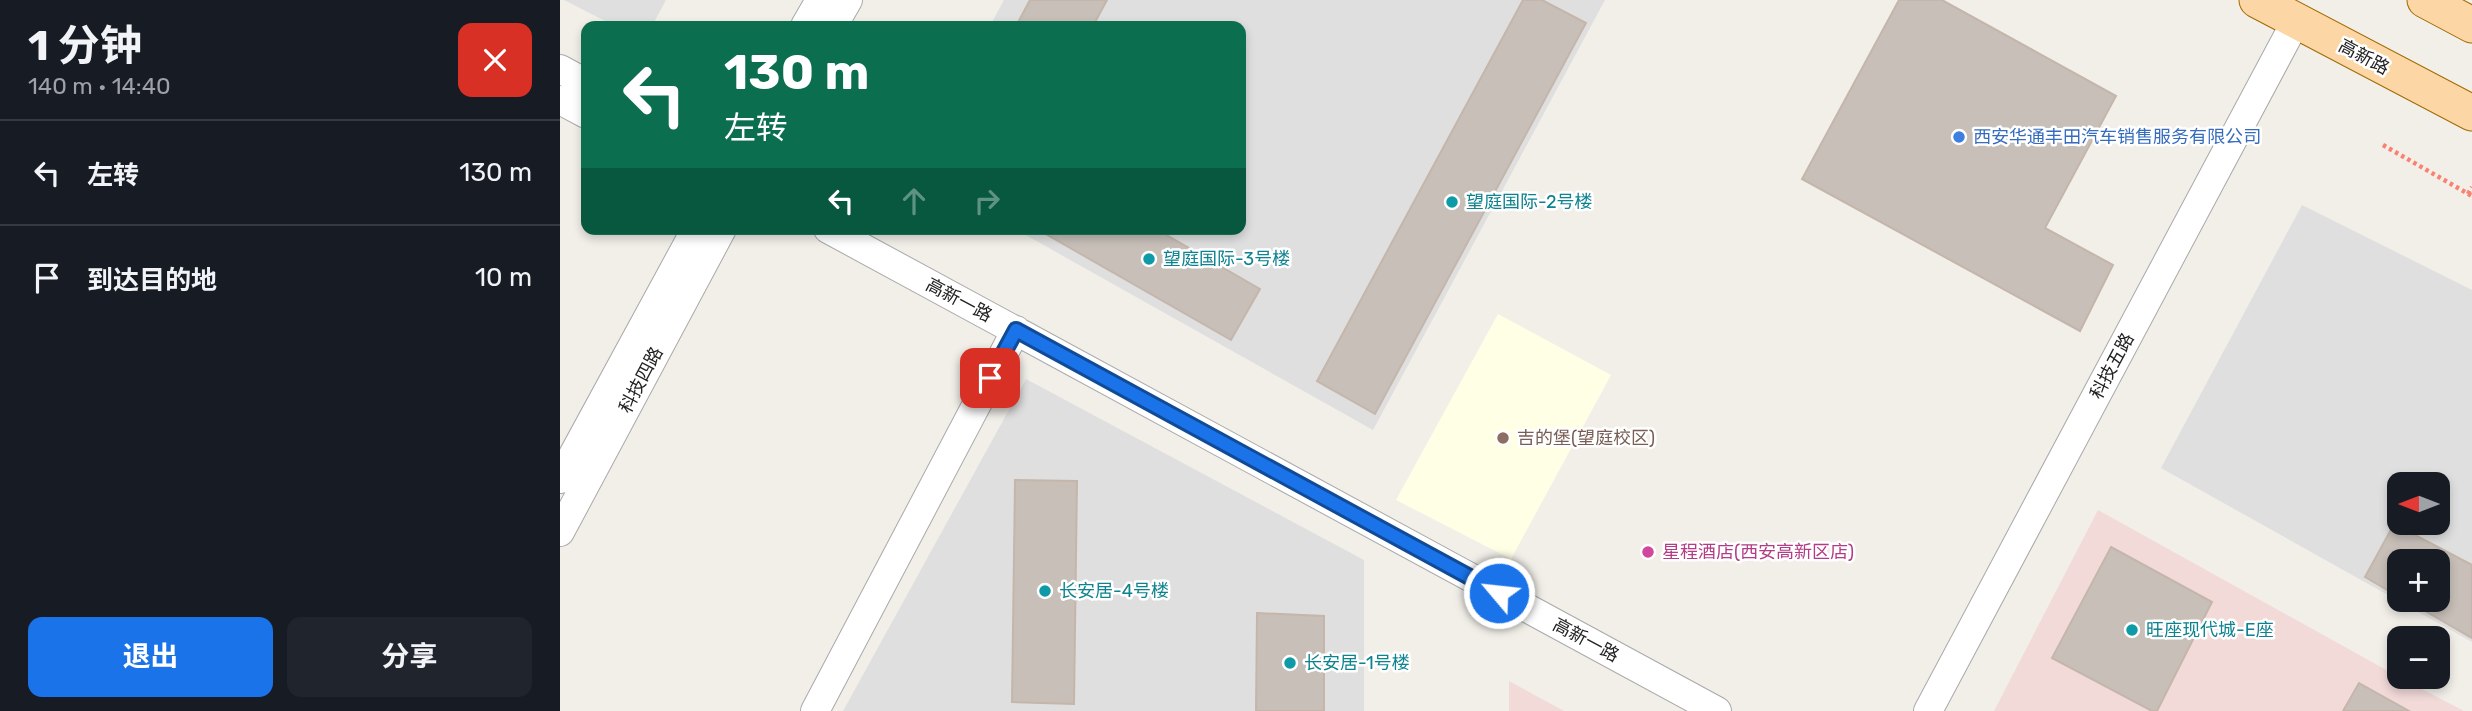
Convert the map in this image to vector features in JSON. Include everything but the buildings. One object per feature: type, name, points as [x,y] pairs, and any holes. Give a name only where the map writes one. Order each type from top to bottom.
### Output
[{"type":"main road","name":"高新路","points":[[2257,0],[2472,113]]},
{"type":"main road","points":[[2425,0],[2472,25]]},
{"type":"street","points":[[808,21],[820,0]]},
{"type":"street","points":[[836,21],[848,0]]},
{"type":"street","name":"科技五路","points":[[1928,711],[2296,21]]},
{"type":"street","points":[[560,69],[581,80]]},
{"type":"street","points":[[560,100],[581,111]]},
{"type":"street","name":"科技四路","points":[[560,479],[693,235]]},
{"type":"street","name":"科技四路","points":[[560,532],[719,235]]},
{"type":"street","name":"高新一路","points":[[839,235],[1717,711]]},
{"type":"street","points":[[815,711],[1016,330]]},
{"type":"path","points":[[2384,145],[2470,195],[2472,187]]},
{"type":"shaded area","points":[[564,0],[666,0],[655,21],[605,21]]},
{"type":"shaded area","points":[[1004,0],[1605,0],[1373,430],[1026,235],[1246,235],[1246,21],[993,21]]},
{"type":"shaded area","points":[[2302,205],[2472,290],[2472,642],[2450,630],[2450,626],[2443,626],[2418,612],[2450,612],[2450,549],[2387,549],[2387,594],[2161,468]]},
{"type":"shaded area","name":"吉的堡(望庭校区)","points":[[1498,314],[1611,375],[1511,559],[1396,500]]},
{"type":"shaded area","points":[[1026,379],[1364,560],[1364,711],[843,711]]},
{"type":"shaded area","points":[[2098,510],[2387,670],[2387,689],[2422,689],[2464,711],[1994,711]]},
{"type":"shaded area","points":[[1509,681],[1564,711],[1509,711]]},
{"type":"place","name":"西安华通丰田汽车销售服务有限公司","points":[[1959,137]]},
{"type":"place","name":"望庭国际-2号楼","points":[[1452,202]]},
{"type":"place","name":"望庭国际-3号楼","points":[[1149,259]]},
{"type":"place","name":"吉的堡(望庭校区)","points":[[1503,438]]},
{"type":"place","name":"星程酒店(西安高新区店)","points":[[1648,552]]},
{"type":"place","name":"长安居-4号楼","points":[[1045,591]]},
{"type":"place","name":"旺座现代城-E座","points":[[2132,630]]},
{"type":"place","name":"长安居-1号楼","points":[[1290,663]]},
{"type":"route","points":[[990,378],[1016,330],[1499,593]]}]
